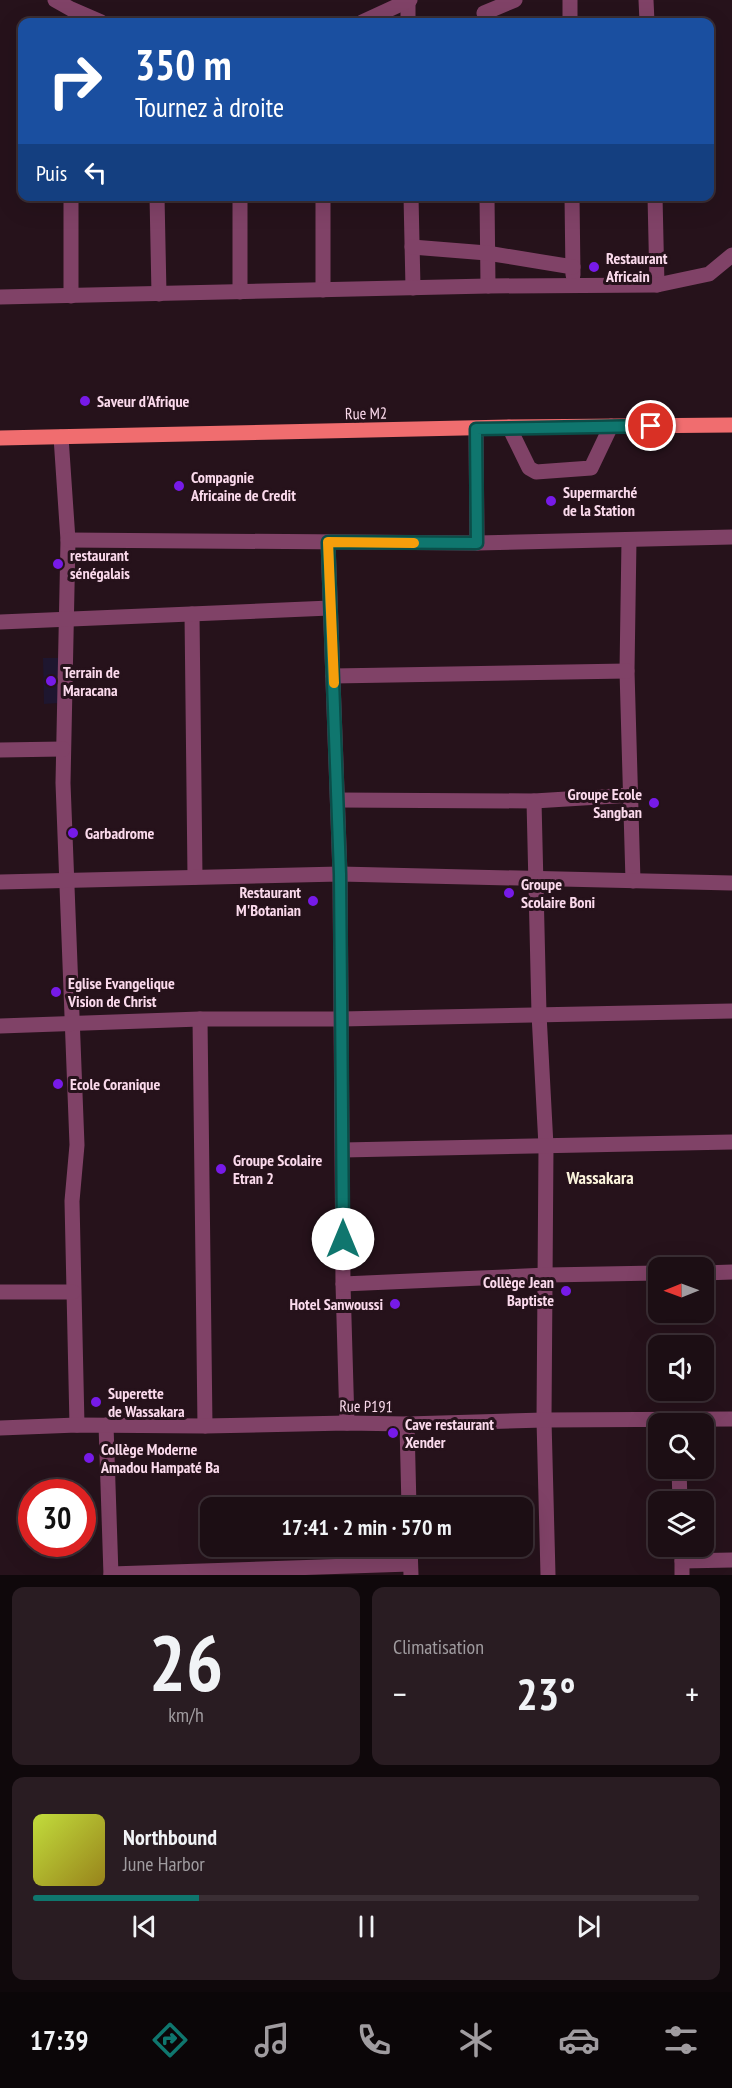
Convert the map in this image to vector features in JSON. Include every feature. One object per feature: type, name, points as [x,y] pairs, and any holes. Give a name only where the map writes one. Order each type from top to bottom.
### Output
[{"type":"main road","name":"Rue M2","points":[[0,438],[509,427],[732,425]]},
{"type":"street","points":[[55,0],[71,16]]},
{"type":"street","points":[[371,18],[409,0],[408,18]]},
{"type":"street","points":[[483,12],[514,0]]},
{"type":"street","points":[[570,0],[570,18]]},
{"type":"street","points":[[646,0],[647,18]]},
{"type":"street","points":[[71,201],[71,296]]},
{"type":"street","points":[[157,201],[159,294]]},
{"type":"street","points":[[240,201],[240,292]]},
{"type":"street","points":[[323,201],[323,290]]},
{"type":"street","points":[[411,201],[413,288]]},
{"type":"street","points":[[487,201],[488,286]]},
{"type":"street","points":[[572,201],[573,284]]},
{"type":"street","points":[[655,201],[657,285]]},
{"type":"street","points":[[412,248],[488,253],[573,267]]},
{"type":"street","points":[[0,297],[573,284],[657,285],[709,274],[732,255]]},
{"type":"street","points":[[509,427],[529,468],[536,472],[591,468],[611,426]]},
{"type":"street","points":[[476,429],[477,543]]},
{"type":"street","points":[[61,437],[68,540],[63,749],[77,1145],[72,1201],[77,1425]]},
{"type":"street","points":[[68,540],[191,539],[477,543],[732,537]]},
{"type":"street","points":[[629,540],[627,671],[633,880]]},
{"type":"street","points":[[328,542],[340,874],[343,1284],[347,1423]]},
{"type":"street","points":[[0,622],[330,608]]},
{"type":"street","points":[[192,614],[195,877]]},
{"type":"street","points":[[333,676],[627,671]]},
{"type":"street","points":[[0,750],[63,749]]},
{"type":"street","points":[[338,800],[534,801],[632,795]]},
{"type":"street","points":[[534,801],[539,1014],[546,1146],[547,1275],[544,1420],[548,1575]]},
{"type":"street","points":[[0,882],[340,874],[732,883]]},
{"type":"street","points":[[0,1026],[200,1019],[341,1019],[732,1011]]},
{"type":"street","points":[[200,1019],[206,1426]]},
{"type":"street","points":[[343,1150],[732,1142]]},
{"type":"street","points":[[714,1272],[732,1272]]},
{"type":"street","points":[[343,1284],[648,1273]]},
{"type":"street","points":[[0,1292],[73,1292]]},
{"type":"street","name":"Rue P191","points":[[714,1420],[732,1419]]},
{"type":"street","name":"Rue P191","points":[[0,1428],[77,1425],[206,1426],[544,1420],[648,1421]]},
{"type":"street","points":[[407,1424],[409,1497]]},
{"type":"street","points":[[106,1425],[111,1574],[411,1569]]},
{"type":"street","points":[[682,1561],[732,1560]]},
{"type":"shaded area","name":"Terrain de Maracana","points":[[43,658],[58,658],[58,703],[44,704]]},
{"type":"slow traffic","points":[[334,683],[328,542],[414,543]]},
{"type":"place","name":"Restaurant Africain","points":[[594,267]]},
{"type":"place","name":"Saveur d'Afrique","points":[[85,401]]},
{"type":"place","name":"Compagnie Africaine de Credit","points":[[179,486]]},
{"type":"place","name":"Supermarché de la Station","points":[[551,501]]},
{"type":"place","name":"restaurant sénégalais","points":[[58,564]]},
{"type":"place","name":"Terrain de Maracana","points":[[51,681]]},
{"type":"place","name":"Groupe Ecole Sangban","points":[[654,803]]},
{"type":"place","name":"Garbadrome","points":[[73,833]]},
{"type":"place","name":"Groupe Scolaire Boni","points":[[509,893]]},
{"type":"place","name":"Restaurant M'Botanian","points":[[313,901]]},
{"type":"place","name":"Eglise Evangelique Vision de Christ","points":[[56,992]]},
{"type":"place","name":"Ecole Coranique","points":[[58,1084]]},
{"type":"place","name":"Groupe Scolaire Etran 2","points":[[221,1169]]},
{"type":"place","name":"Collège Jean Baptiste","points":[[566,1291]]},
{"type":"place","name":"Hotel Sanwoussi","points":[[395,1304]]},
{"type":"place","name":"Superette de Wassakara","points":[[96,1402]]},
{"type":"place","name":"Cave restaurant Xender","points":[[393,1433]]},
{"type":"place","name":"Collège Moderne Amadou Hampaté Ba","points":[[89,1458]]},
{"type":"district","name":"Wassakara","points":[[600,1177]]},
{"type":"route","points":[[343,1239],[340,874],[328,542],[477,543],[476,429],[651,426]]}]
